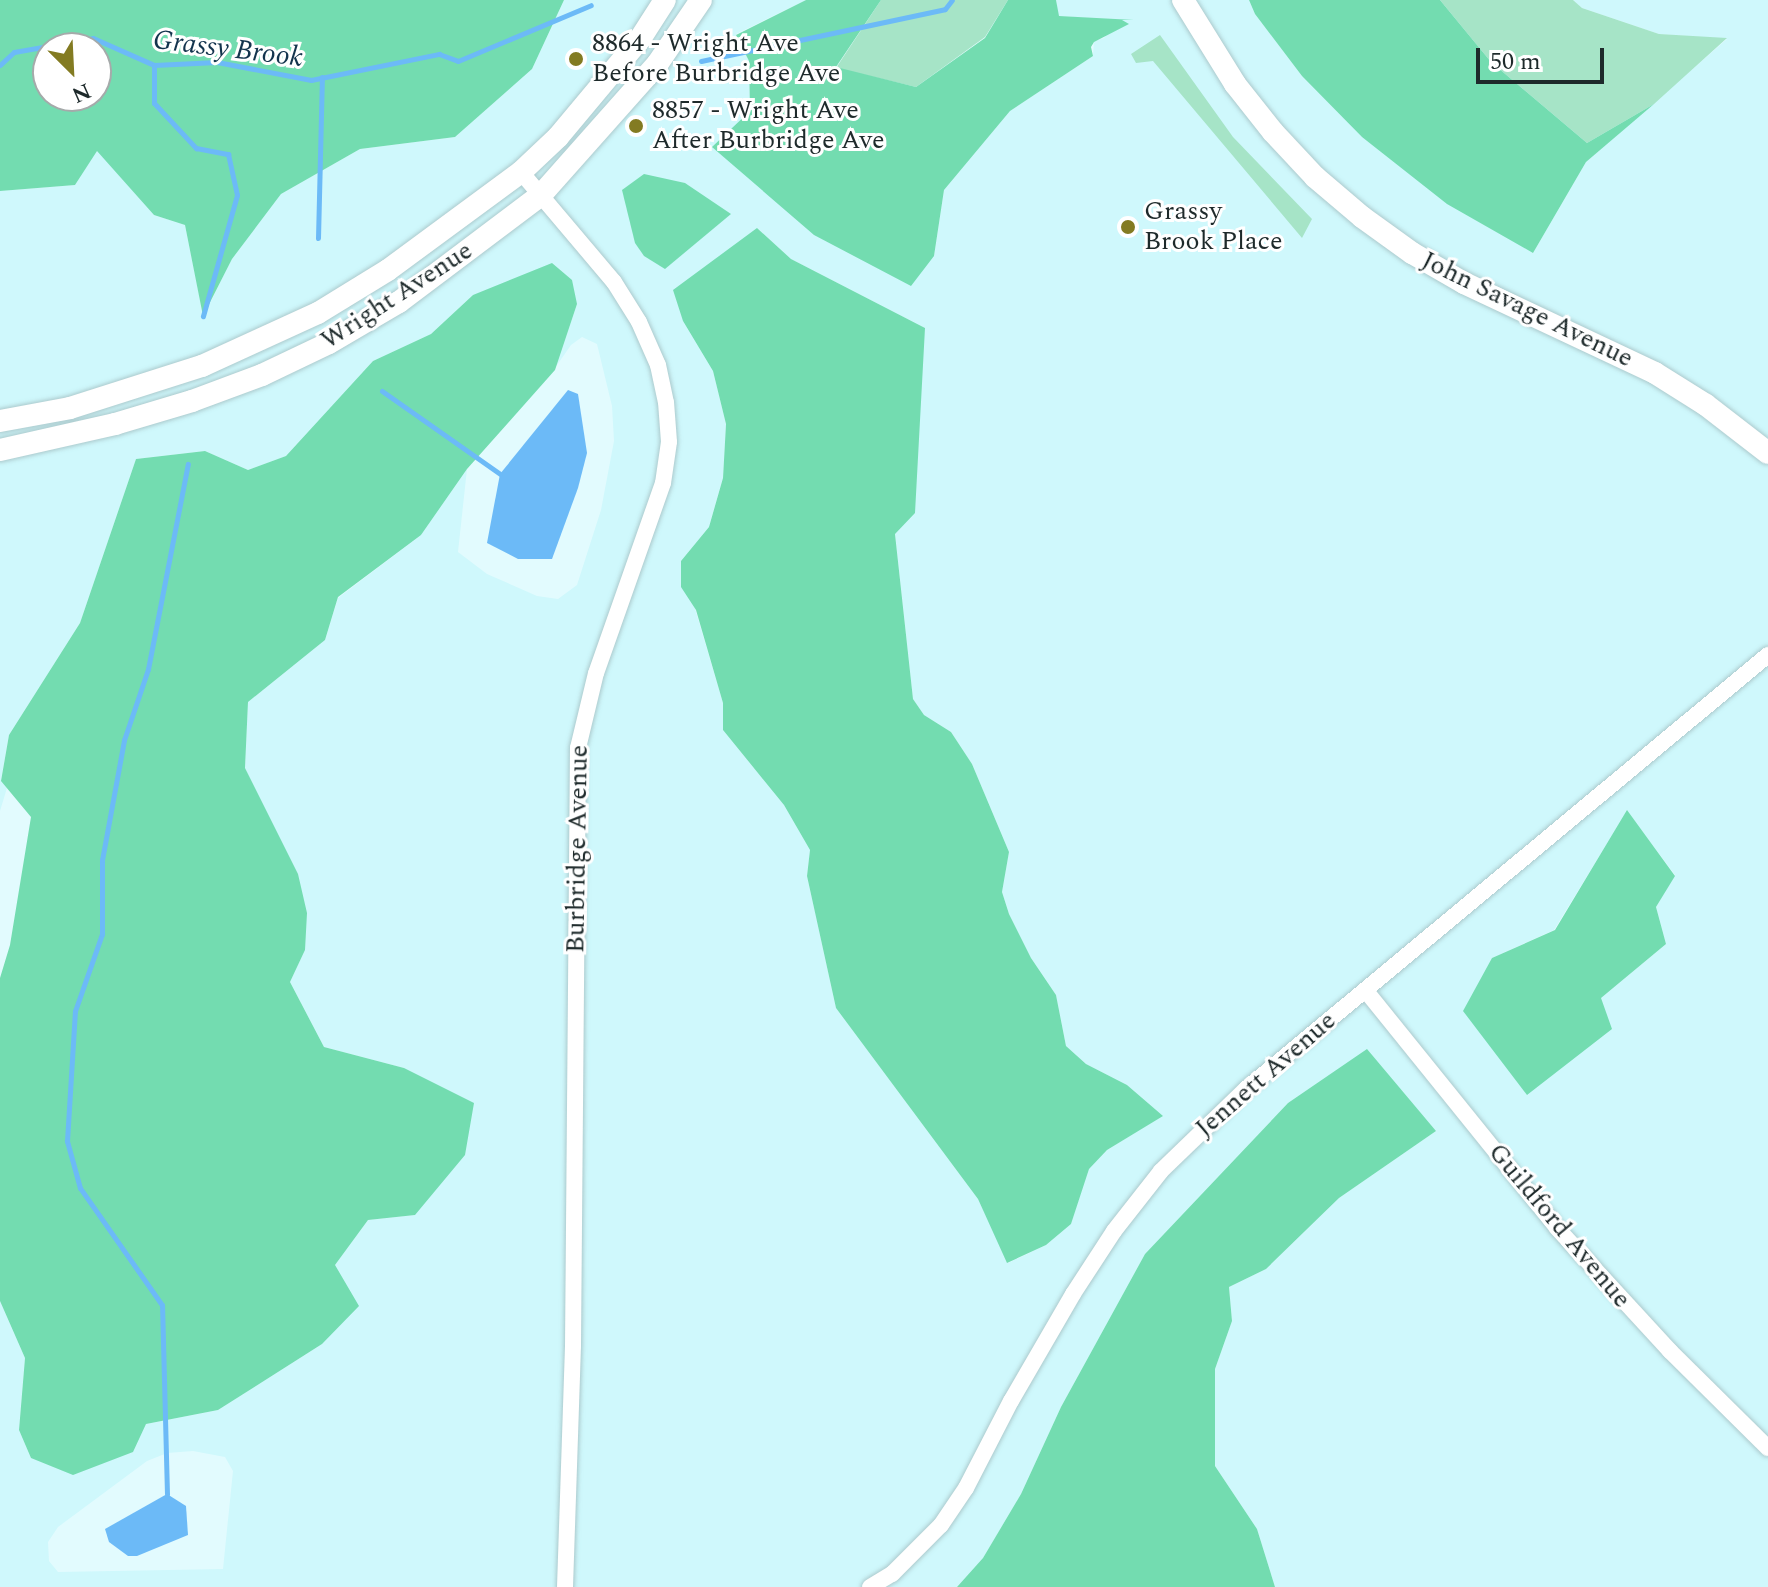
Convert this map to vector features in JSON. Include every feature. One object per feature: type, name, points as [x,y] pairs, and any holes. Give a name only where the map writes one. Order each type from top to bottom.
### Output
[{"type":"main road","name":"Wright Avenue","points":[[0,421],[70,408],[136,390],[253,344],[318,313],[388,270],[521,172],[597,93],[640,39],[665,0]]},
{"type":"main road","name":"Wright Avenue","points":[[0,450],[115,424],[192,401],[262,375],[329,343],[399,302],[541,195],[658,63],[701,0]]},
{"type":"main road","name":"John Savage Avenue","points":[[1183,0],[1235,84],[1273,132],[1315,177],[1362,217],[1412,253],[1464,283],[1655,373],[1706,405],[1768,453]]},
{"type":"street","name":"Burbridge Avenue","points":[[521,172],[614,282],[639,322],[658,365],[666,402],[669,442],[663,483],[596,673],[577,757],[573,1346],[565,1587]]},
{"type":"street","name":"Jennett Avenue","points":[[870,1587],[892,1574],[941,1525],[966,1488],[1011,1401],[1073,1294],[1114,1231],[1161,1171],[1246,1089],[1768,655]]},
{"type":"street","name":"Guildford Avenue","points":[[1366,991],[1557,1228],[1659,1340],[1768,1448]]},
{"type":"shaded area","points":[[564,0],[806,0],[736,34],[749,61],[750,111],[934,256],[944,190],[1010,111],[1093,56],[1094,41],[1104,38],[1120,20],[1058,16],[1056,0],[1249,0],[1255,14],[1302,76],[1362,137],[1533,253],[1586,162],[1727,39],[1659,34],[1582,8],[1573,0],[1768,0],[1768,1587],[1275,1587],[1257,1529],[1215,1466],[1215,1369],[1232,1321],[1229,1287],[1266,1269],[1339,1198],[1436,1131],[1367,1050],[1288,1103],[1145,1254],[1061,1407],[1021,1494],[983,1558],[957,1587],[0,1587],[0,1301],[25,1358],[19,1430],[31,1458],[146,1424],[218,1410],[322,1344],[335,1265],[368,1220],[415,1215],[404,1068],[324,1047],[290,982],[305,950],[269,821],[245,768],[248,702],[325,640],[338,598],[421,535],[467,469],[458,552],[487,574],[537,596],[558,599],[577,585],[601,510],[614,441],[612,406],[597,344],[582,337],[571,345],[555,368],[577,304],[473,295],[431,334],[373,361],[286,456],[248,470],[205,451],[136,459],[80,623],[9,735],[1,780],[7,788],[0,811],[0,191],[75,185],[97,150],[154,215],[185,225],[203,315],[232,259],[281,194],[360,149],[455,137],[532,69]],"holes":[[[757,228],[791,259],[925,328],[895,533],[913,699],[924,715],[951,732],[972,764],[1009,852],[1002,892],[1009,914],[1031,958],[1056,995],[1066,1046],[1086,1064],[1127,1085],[1162,1116],[1107,1150],[1088,1169],[1071,1224],[1046,1245],[1008,1263],[978,1199],[836,1008],[807,876],[810,850],[784,805],[723,730],[723,703],[681,561],[709,527],[723,478],[726,424],[713,371],[683,321]],[[1627,811],[1675,875],[1656,907],[1666,944],[1601,998],[1492,958],[1554,930]],[[193,1451],[225,1457],[233,1471],[223,1569],[58,1572],[49,1561],[48,1542],[58,1527],[147,1461],[167,1453]]]},
{"type":"green space","points":[[0,0],[564,0],[532,69],[455,137],[360,149],[281,194],[232,259],[203,316],[185,225],[154,215],[97,151],[75,185],[0,191]]},
{"type":"green space","points":[[806,0],[881,0],[836,67],[916,87],[985,38],[1008,0],[1056,0],[1059,16],[1134,20],[1122,20],[1129,24],[1094,42],[1091,47],[1093,56],[1010,111],[944,190],[934,256],[911,286],[814,235],[712,147],[750,111],[749,61],[736,35]]},
{"type":"green space","points":[[881,0],[1008,0],[985,37],[916,87],[836,68]]},
{"type":"green space","points":[[1249,0],[1440,0],[1491,62],[1587,143],[1654,104],[1586,162],[1533,253],[1447,204],[1362,137],[1302,76],[1255,14]]},
{"type":"green space","points":[[1440,0],[1573,0],[1582,8],[1659,34],[1727,38],[1654,104],[1587,143],[1491,62]]},
{"type":"green space","points":[[1160,35],[1233,137],[1312,219],[1302,238],[1153,61],[1136,63],[1131,54]]},
{"type":"green space","points":[[644,174],[685,183],[731,214],[665,269],[644,256],[635,243],[622,190]]},
{"type":"green space","points":[[757,228],[791,259],[925,328],[915,513],[895,534],[913,699],[924,715],[951,732],[972,764],[1009,852],[1002,892],[1009,914],[1031,958],[1056,995],[1066,1046],[1086,1064],[1127,1085],[1163,1116],[1107,1150],[1089,1169],[1071,1224],[1046,1245],[1007,1263],[978,1199],[836,1008],[807,876],[810,850],[784,805],[723,730],[723,703],[696,610],[681,587],[681,561],[709,527],[723,478],[726,424],[713,371],[683,321],[673,290]]},
{"type":"green space","points":[[552,263],[572,280],[577,304],[555,370],[467,469],[421,535],[338,597],[325,640],[248,702],[245,768],[298,874],[307,913],[305,950],[290,982],[324,1047],[404,1068],[474,1103],[465,1155],[415,1215],[368,1220],[335,1265],[359,1306],[322,1344],[218,1410],[146,1424],[133,1452],[73,1475],[31,1458],[19,1430],[25,1358],[0,1301],[0,978],[10,945],[31,817],[1,781],[9,735],[80,623],[136,459],[205,451],[248,470],[286,456],[373,361],[431,334],[473,295]]},
{"type":"green space","points":[[1627,810],[1675,876],[1656,907],[1666,944],[1601,998],[1612,1029],[1527,1095],[1463,1011],[1492,958],[1555,930]]},
{"type":"green space","points":[[1367,1049],[1436,1131],[1339,1198],[1266,1269],[1229,1287],[1232,1321],[1215,1369],[1215,1466],[1257,1529],[1275,1587],[957,1587],[983,1558],[1021,1494],[1061,1407],[1145,1254],[1288,1103]]},
{"type":"water","points":[[568,390],[578,394],[587,453],[578,488],[552,559],[518,559],[487,543],[500,474]]},
{"type":"water","points":[[167,1494],[186,1506],[188,1535],[137,1556],[128,1556],[109,1542],[105,1529]]},
{"type":"waterway","name":"Grassy Brook","points":[[701,61],[945,9],[952,0]]},
{"type":"waterway","name":"Grassy Brook","points":[[0,65],[14,52],[93,38],[154,65],[217,62],[311,80],[439,54],[458,61],[591,5]]},
{"type":"waterway","points":[[154,65],[154,103],[196,148],[228,154],[237,195],[203,316]]},
{"type":"waterway","points":[[318,238],[322,77]]},
{"type":"waterway","points":[[382,391],[500,474]]},
{"type":"waterway","points":[[167,1494],[162,1305],[80,1188],[67,1141],[75,1011],[102,934],[102,860],[124,740],[148,669],[188,464]]},
{"type":"place","name":"8864 - Wright Ave Before Burbridge Ave","points":[[576,59]]},
{"type":"place","name":"8857 - Wright Ave After Burbridge Ave","points":[[636,126]]},
{"type":"place","name":"Grassy Brook Place","points":[[1128,227]]}]
